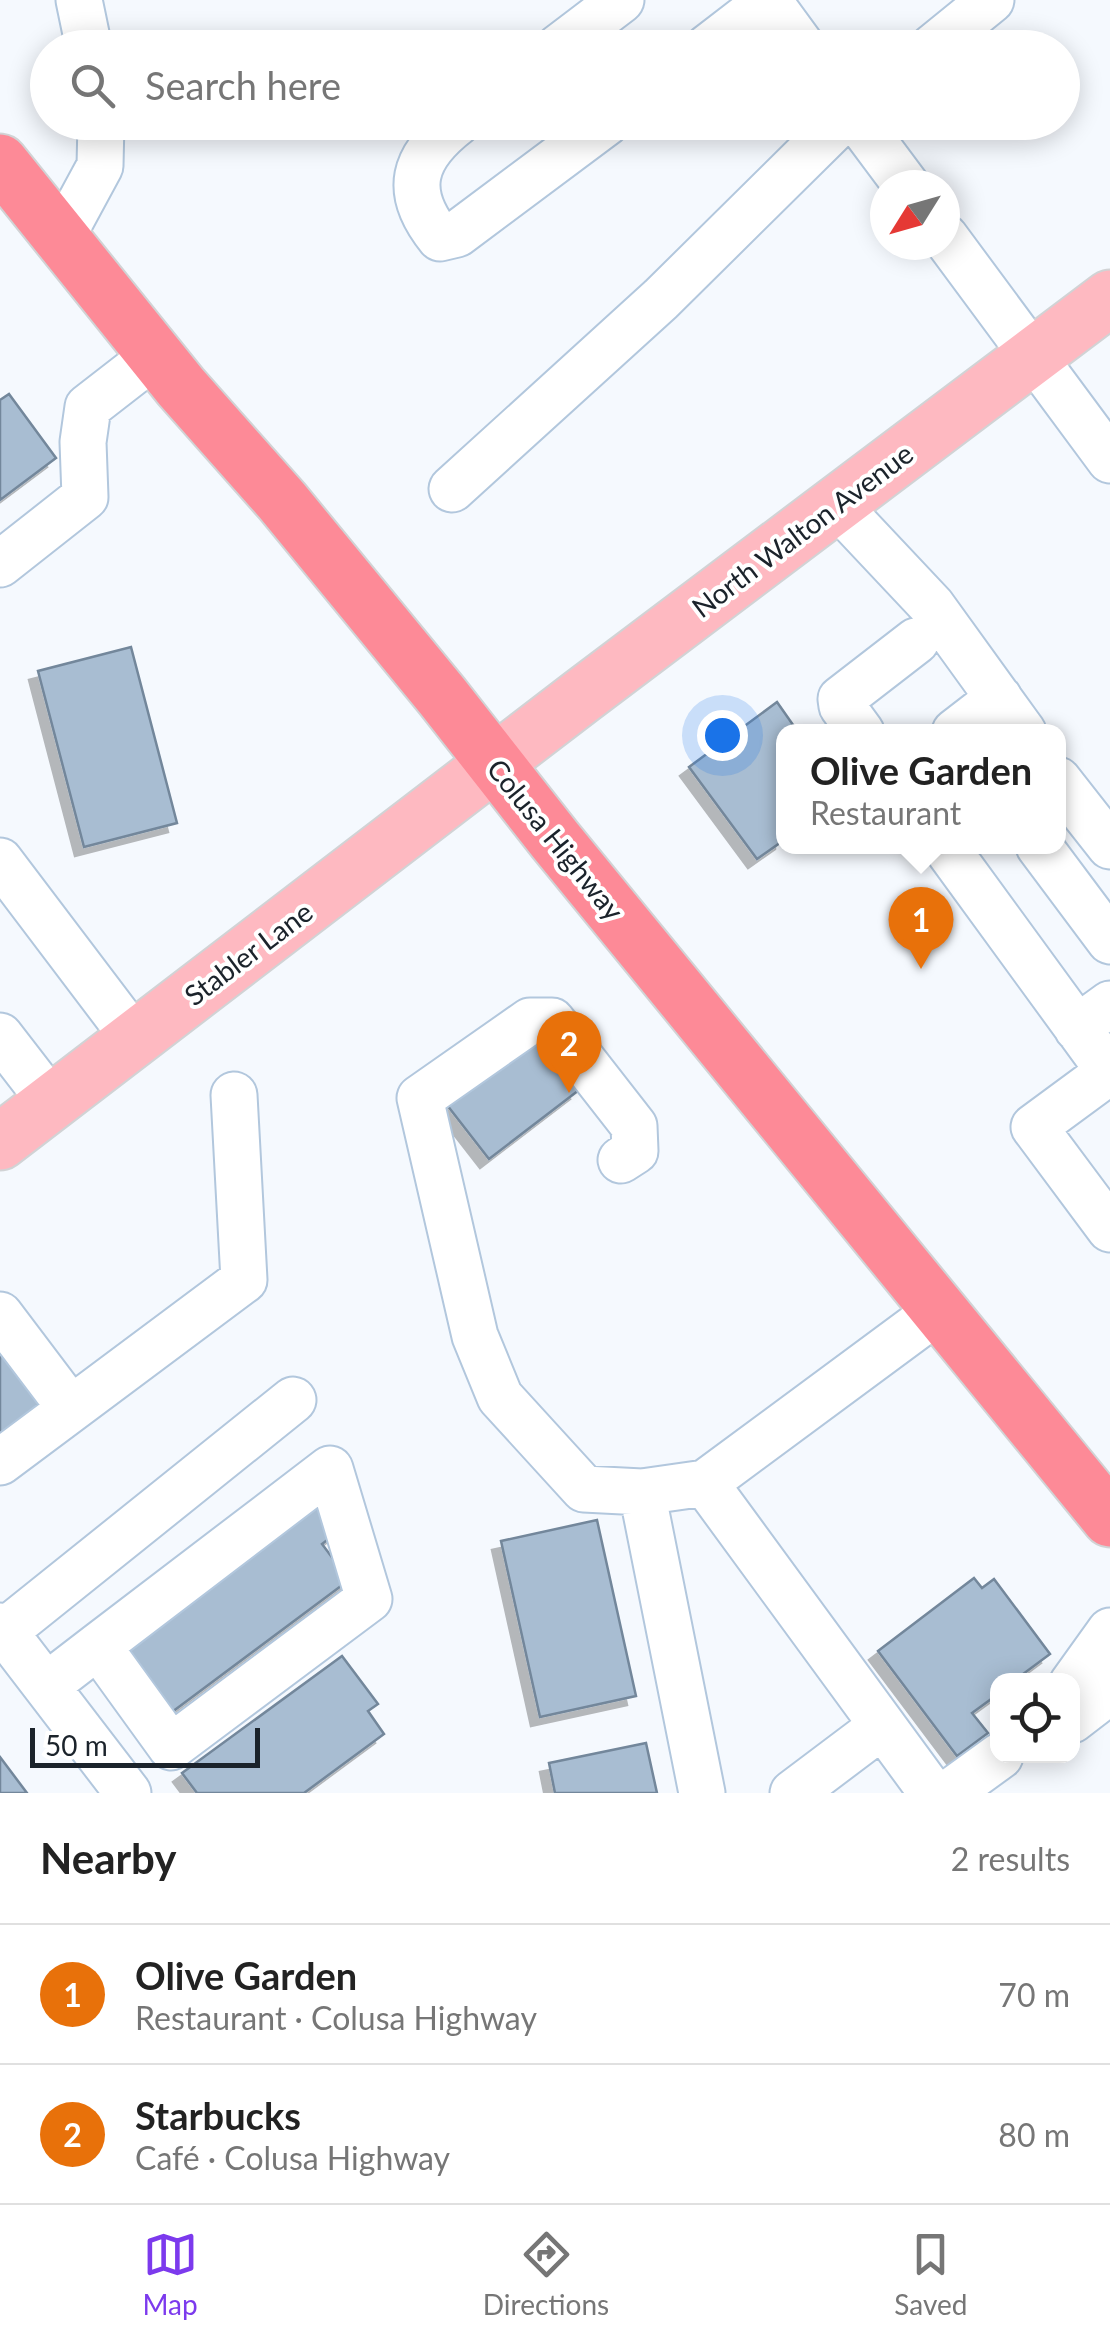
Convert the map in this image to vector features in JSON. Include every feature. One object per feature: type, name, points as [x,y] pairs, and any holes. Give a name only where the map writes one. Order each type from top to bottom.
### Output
[{"type":"highway","name":"Colusa Highway","points":[[0,162],[60,240],[282,501],[1110,1519]]},
{"type":"main road","name":"North Walton Avenue","points":[[494,762],[1110,298]]},
{"type":"main road","name":"Stabler Lane","points":[[0,1142],[494,762]]},
{"type":"street","points":[[79,0],[85,30]]},
{"type":"street","points":[[582,30],[621,0]]},
{"type":"street","points":[[729,30],[768,0],[790,30]]},
{"type":"street","points":[[954,30],[991,0]]},
{"type":"street","points":[[60,240],[100,166],[101,140]]},
{"type":"street","points":[[435,140],[417,166],[418,198],[427,222],[440,238],[457,234],[583,140]]},
{"type":"street","points":[[452,489],[661,298],[822,140]]},
{"type":"street","points":[[872,140],[895,170]]},
{"type":"street","points":[[960,258],[1110,460]]},
{"type":"street","points":[[0,564],[85,497],[83,442],[88,407],[155,354]]},
{"type":"street","points":[[836,504],[932,606],[1011,715],[981,724]]},
{"type":"street","points":[[855,724],[841,699],[916,641]]},
{"type":"street","points":[[1066,790],[1110,846]]},
{"type":"street","points":[[955,854],[1094,1016],[1109,1071],[1034,1127],[1110,1229]]},
{"type":"street","points":[[1045,854],[1110,942]]},
{"type":"street","points":[[0,862],[134,1038]]},
{"type":"street","points":[[628,1156],[634,1126],[552,1021],[530,1021],[420,1098],[475,1336],[500,1397],[584,1490],[642,1492],[705,1483],[939,1310]]},
{"type":"street","points":[[0,1036],[51,1102]]},
{"type":"street","points":[[0,1462],[244,1280],[234,1095]]},
{"type":"street","points":[[0,1315],[71,1409]]},
{"type":"street","points":[[46,1686],[330,1469],[369,1599],[171,1748],[125,1789],[2,1629],[293,1400]]},
{"type":"street","points":[[705,1483],[932,1793]]},
{"type":"street","points":[[642,1492],[702,1793]]},
{"type":"street","points":[[1080,1673],[1110,1631]]},
{"type":"street","points":[[98,1646],[171,1748]]},
{"type":"street","points":[[1080,1714],[1110,1691]]},
{"type":"street","points":[[793,1793],[882,1726]]},
{"type":"street","points":[[949,1793],[990,1763]]},
{"type":"building","points":[[9,394],[56,458],[0,500],[0,400]]},
{"type":"building","points":[[131,647],[177,823],[84,847],[38,671]]},
{"type":"building","points":[[777,702],[792,724],[776,724],[776,846],[757,859],[689,767]]},
{"type":"building","points":[[537,1036],[579,1090],[489,1159],[447,1105]]},
{"type":"building","points":[[0,1335],[52,1402],[5,1438],[0,1431]]},
{"type":"building","points":[[313,1497],[339,1531],[322,1544],[349,1580],[164,1718],[111,1648]]},
{"type":"building","points":[[597,1520],[636,1696],[540,1717],[501,1541]]},
{"type":"building","points":[[974,1578],[982,1588],[994,1579],[1050,1654],[1024,1673],[990,1673],[990,1700],[972,1713],[988,1733],[957,1756],[878,1651]]},
{"type":"building","points":[[342,1656],[378,1704],[368,1711],[384,1734],[304,1793],[197,1793],[182,1773]]},
{"type":"building","points":[[646,1743],[657,1793],[555,1793],[549,1763]]},
{"type":"building","points":[[0,1757],[27,1793],[0,1793]]},
{"type":"place","name":"Olive Garden","points":[[921,969]]},
{"type":"place","name":"Starbucks","points":[[569,1093]]}]
